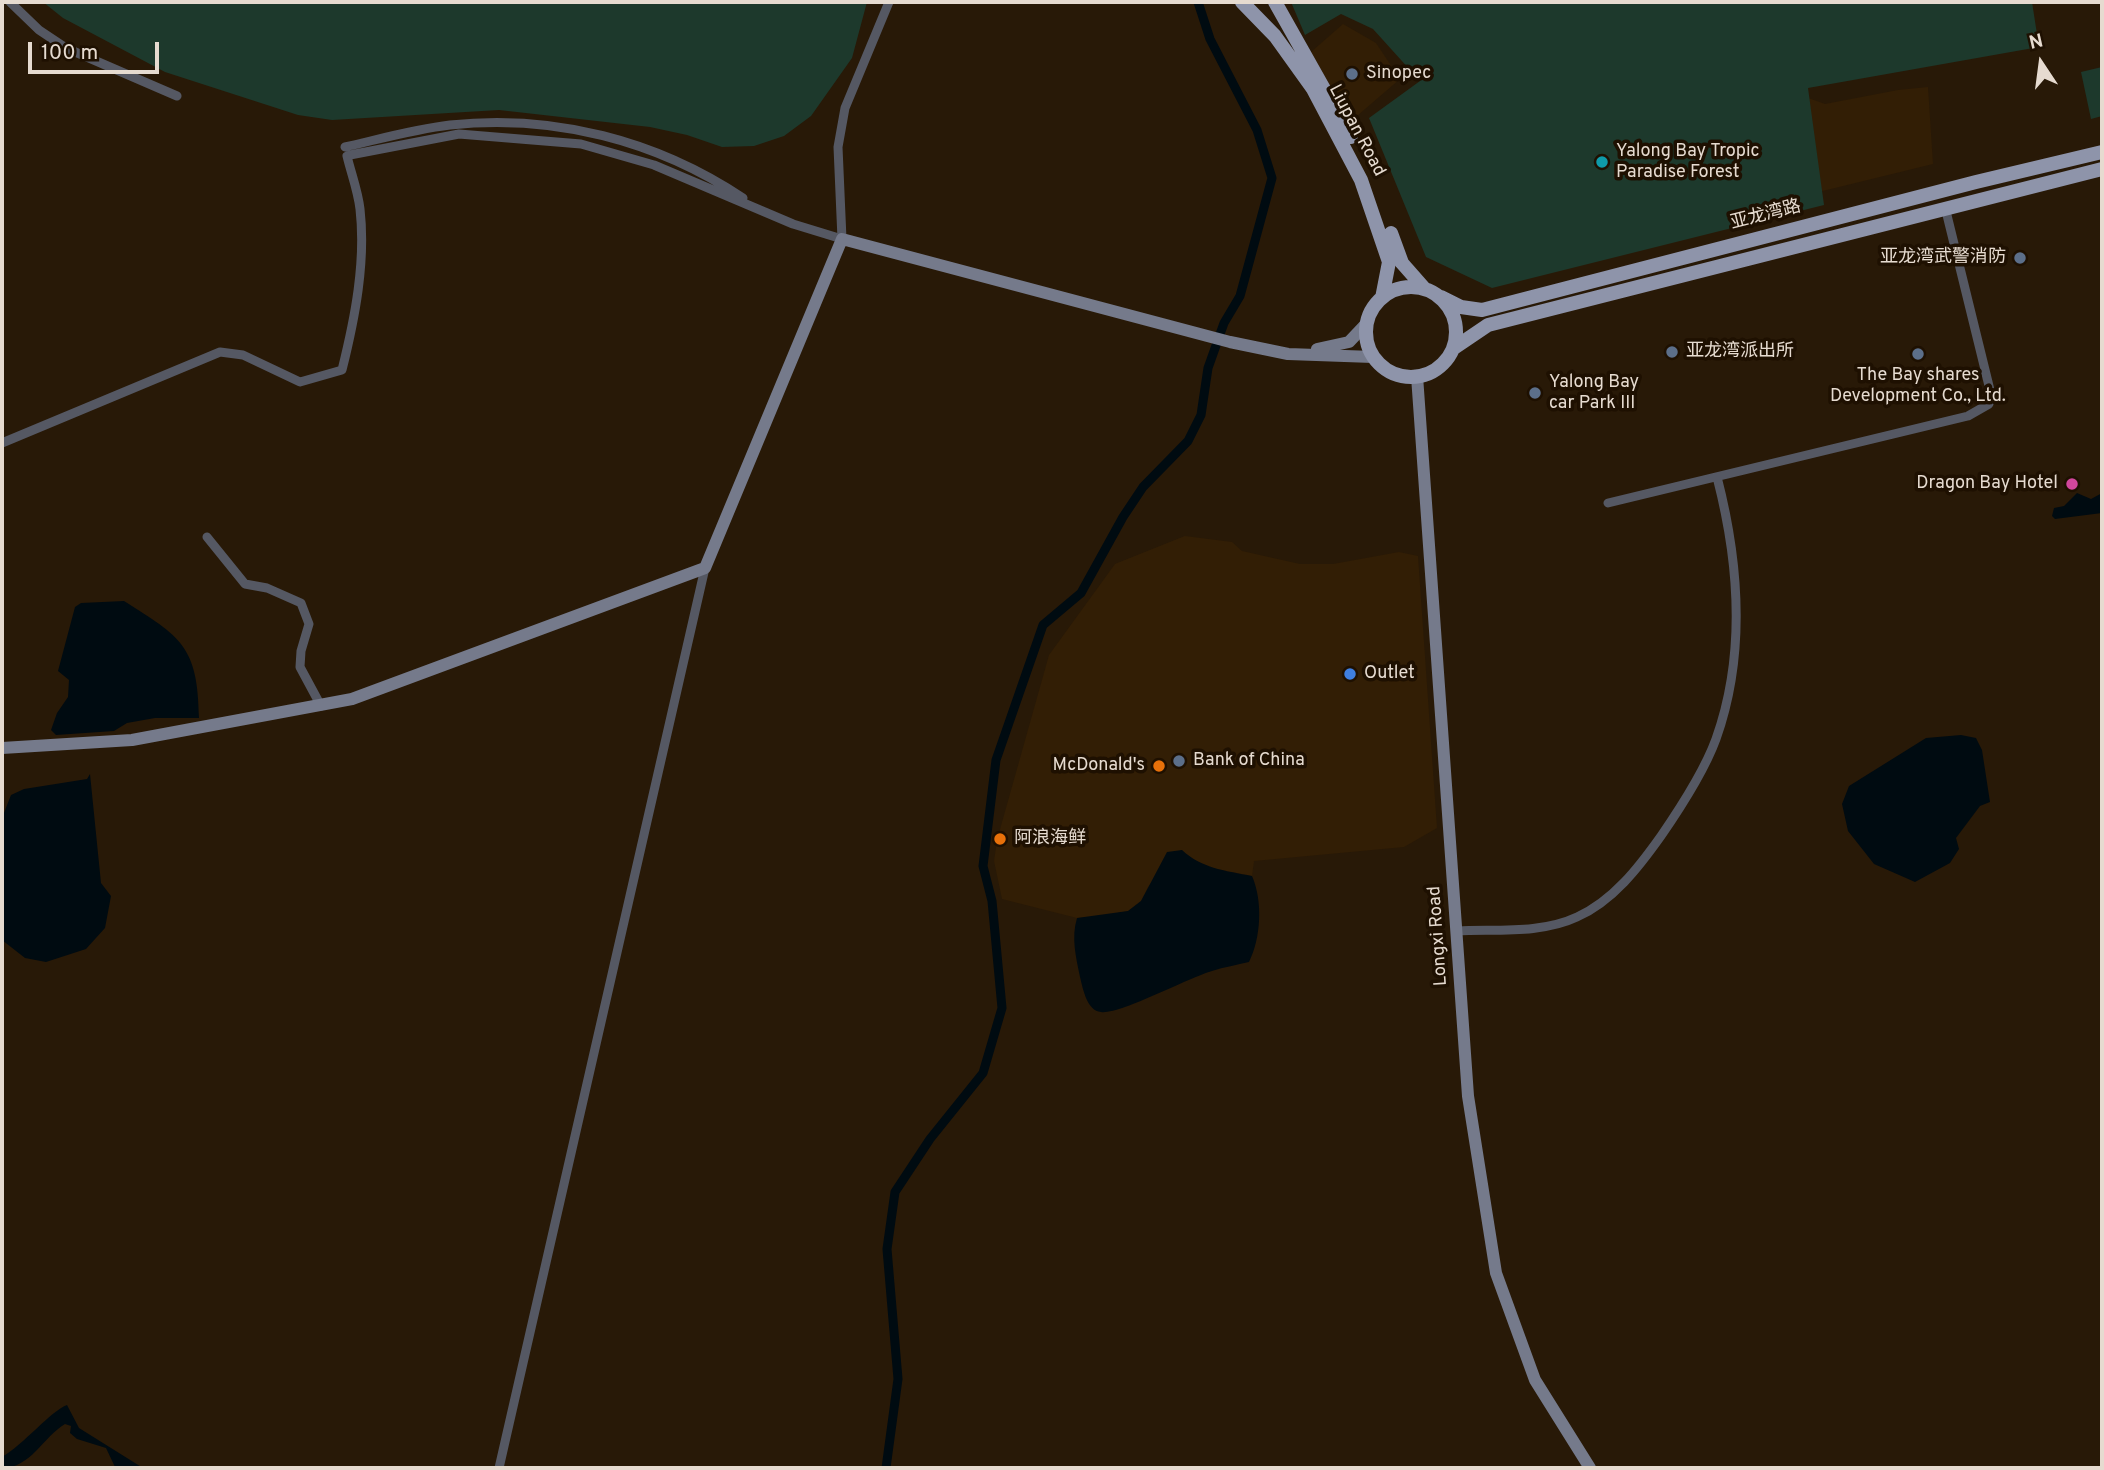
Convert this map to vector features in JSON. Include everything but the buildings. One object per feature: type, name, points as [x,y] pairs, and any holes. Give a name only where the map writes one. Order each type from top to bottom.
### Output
[{"type":"main road","name":"Liupan Road","points":[[1242,2],[1275,36],[1312,89],[1362,180],[1390,262],[1382,298]]},
{"type":"main road","name":"Liupan Road","points":[[1275,2],[1354,144],[1380,201],[1402,263],[1424,288]]},
{"type":"main road","name":"亚龙湾路","points":[[1441,298],[1461,307],[1482,310],[2102,152]]},
{"type":"main road","name":"亚龙湾路","points":[[1454,348],[1488,325],[2102,169]]},
{"type":"main road","points":[[1402,288],[1424,288],[1441,298],[1452,312],[1457,330],[1454,348],[1445,362],[1433,372],[1418,376],[1401,376],[1385,369],[1373,357],[1366,340],[1367,323],[1382,298],[1402,288]]},
{"type":"street","points":[[10,2],[39,30],[66,48],[177,96]]},
{"type":"street","points":[[499,1468],[705,568],[732,510],[842,239],[838,147],[843,121],[859,71],[889,2]]},
{"type":"street","points":[[346,151],[451,125],[558,125],[604,134],[655,150],[718,181],[765,212]]},
{"type":"street","points":[[346,151],[459,134],[581,144],[654,165],[765,212],[842,239],[1230,342],[1288,354],[1373,357]]},
{"type":"street","points":[[2,443],[220,352],[243,355],[300,382],[342,370],[351,335],[361,258],[360,207],[346,151]]},
{"type":"street","points":[[1608,503],[1968,416],[1989,404],[1990,390],[1945,207]]},
{"type":"street","points":[[1288,354],[1341,346],[1367,323]]},
{"type":"street","name":"Longxi Road","points":[[1418,376],[1468,1096],[1496,1273],[1535,1380],[1590,1468]]},
{"type":"street","points":[[1457,931],[1538,928],[1578,917],[1613,893],[1644,861],[1671,822],[1715,740],[1729,688],[1736,642],[1736,587],[1728,517],[1717,477]]},
{"type":"street","points":[[207,537],[245,584],[267,588],[301,603],[309,624],[300,651],[300,667],[321,706]]},
{"type":"street","points":[[2,748],[132,740],[321,706],[383,689],[705,568]]},
{"type":"shaded area","points":[[1343,24],[1376,43],[1400,79],[1350,122],[1311,52]]},
{"type":"shaded area","points":[[1678,51],[1825,104],[1928,87],[1933,164],[1545,259]]},
{"type":"shaded area","points":[[2077,493],[2091,499],[2102,493],[2102,513],[2055,519],[2052,516],[2054,508],[2064,506]]},
{"type":"shaded area","points":[[1185,536],[1232,542],[1242,551],[1300,564],[1333,564],[1399,552],[1418,556],[1437,828],[1404,847],[1254,861],[1252,876],[1211,868],[1192,860],[1181,850],[1148,887],[1141,901],[1128,911],[1104,916],[1077,918],[1002,899],[994,861],[997,840],[1049,655],[1115,564]]},
{"type":"shaded area","points":[[124,601],[160,624],[182,646],[195,674],[199,718],[155,718],[127,723],[114,731],[56,735],[51,730],[57,713],[68,697],[69,680],[58,671],[75,607],[81,603]]},
{"type":"shaded area","points":[[1961,735],[1976,738],[1982,750],[1990,802],[1980,806],[1956,838],[1959,849],[1950,863],[1915,882],[1874,864],[1848,831],[1842,804],[1849,786],[1926,738]]},
{"type":"shaded area","points":[[90,774],[101,883],[111,896],[105,928],[86,949],[46,962],[25,958],[2,940],[2,818],[11,795],[24,789],[87,779]]},
{"type":"shaded area","points":[[1182,850],[1206,865],[1252,876],[1258,897],[1259,919],[1256,942],[1249,962],[1201,975],[1123,1008],[1096,1011],[1086,999],[1080,977],[1074,940],[1077,918],[1128,911],[1141,901],[1167,852]]},
{"type":"shaded area","points":[[67,1405],[79,1428],[143,1468],[115,1467],[106,1448],[77,1439],[70,1433],[71,1426],[65,1424],[29,1458],[12,1467],[2,1468],[2,1457]]},
{"type":"green space","points":[[43,2],[867,2],[852,58],[811,116],[784,136],[754,146],[722,147],[687,135],[650,127],[499,110],[332,120],[298,115],[165,72],[63,18]]},
{"type":"green space","name":"Yalong Bay Tropic Paradise Forest","points":[[1291,2],[2032,2],[2039,47],[1808,88],[1824,205],[1492,288],[1426,257],[1369,118],[1420,81],[1373,29],[1341,14],[1305,35]]},
{"type":"green space","points":[[2102,67],[2102,116],[2091,119],[2081,72]]},
{"type":"waterway","points":[[886,1468],[898,1379],[887,1249],[895,1192],[930,1139],[983,1073],[1002,1008],[992,901],[983,866],[996,760],[1043,625],[1081,593],[1123,517],[1143,487],[1188,441],[1201,415],[1208,368],[1224,323],[1240,296],[1272,178],[1257,130],[1210,39],[1198,2]]},
{"type":"place","name":"Sinopec","points":[[1352,74]]},
{"type":"place","name":"Yalong Bay Tropic Paradise Forest","points":[[1602,162]]},
{"type":"place","name":"亚龙湾武警消防","points":[[2020,258]]},
{"type":"place","name":"亚龙湾派出所","points":[[1672,352]]},
{"type":"place","name":"The Bay shares Development Co., Ltd.","points":[[1918,354]]},
{"type":"place","name":"Yalong Bay car Park III","points":[[1535,393]]},
{"type":"place","name":"Dragon Bay Hotel","points":[[2072,484]]},
{"type":"place","name":"Outlet","points":[[1350,674]]},
{"type":"place","name":"Bank of China","points":[[1179,761]]},
{"type":"place","name":"McDonald's","points":[[1159,766]]},
{"type":"place","name":"阿浪海鲜","points":[[1000,839]]}]
